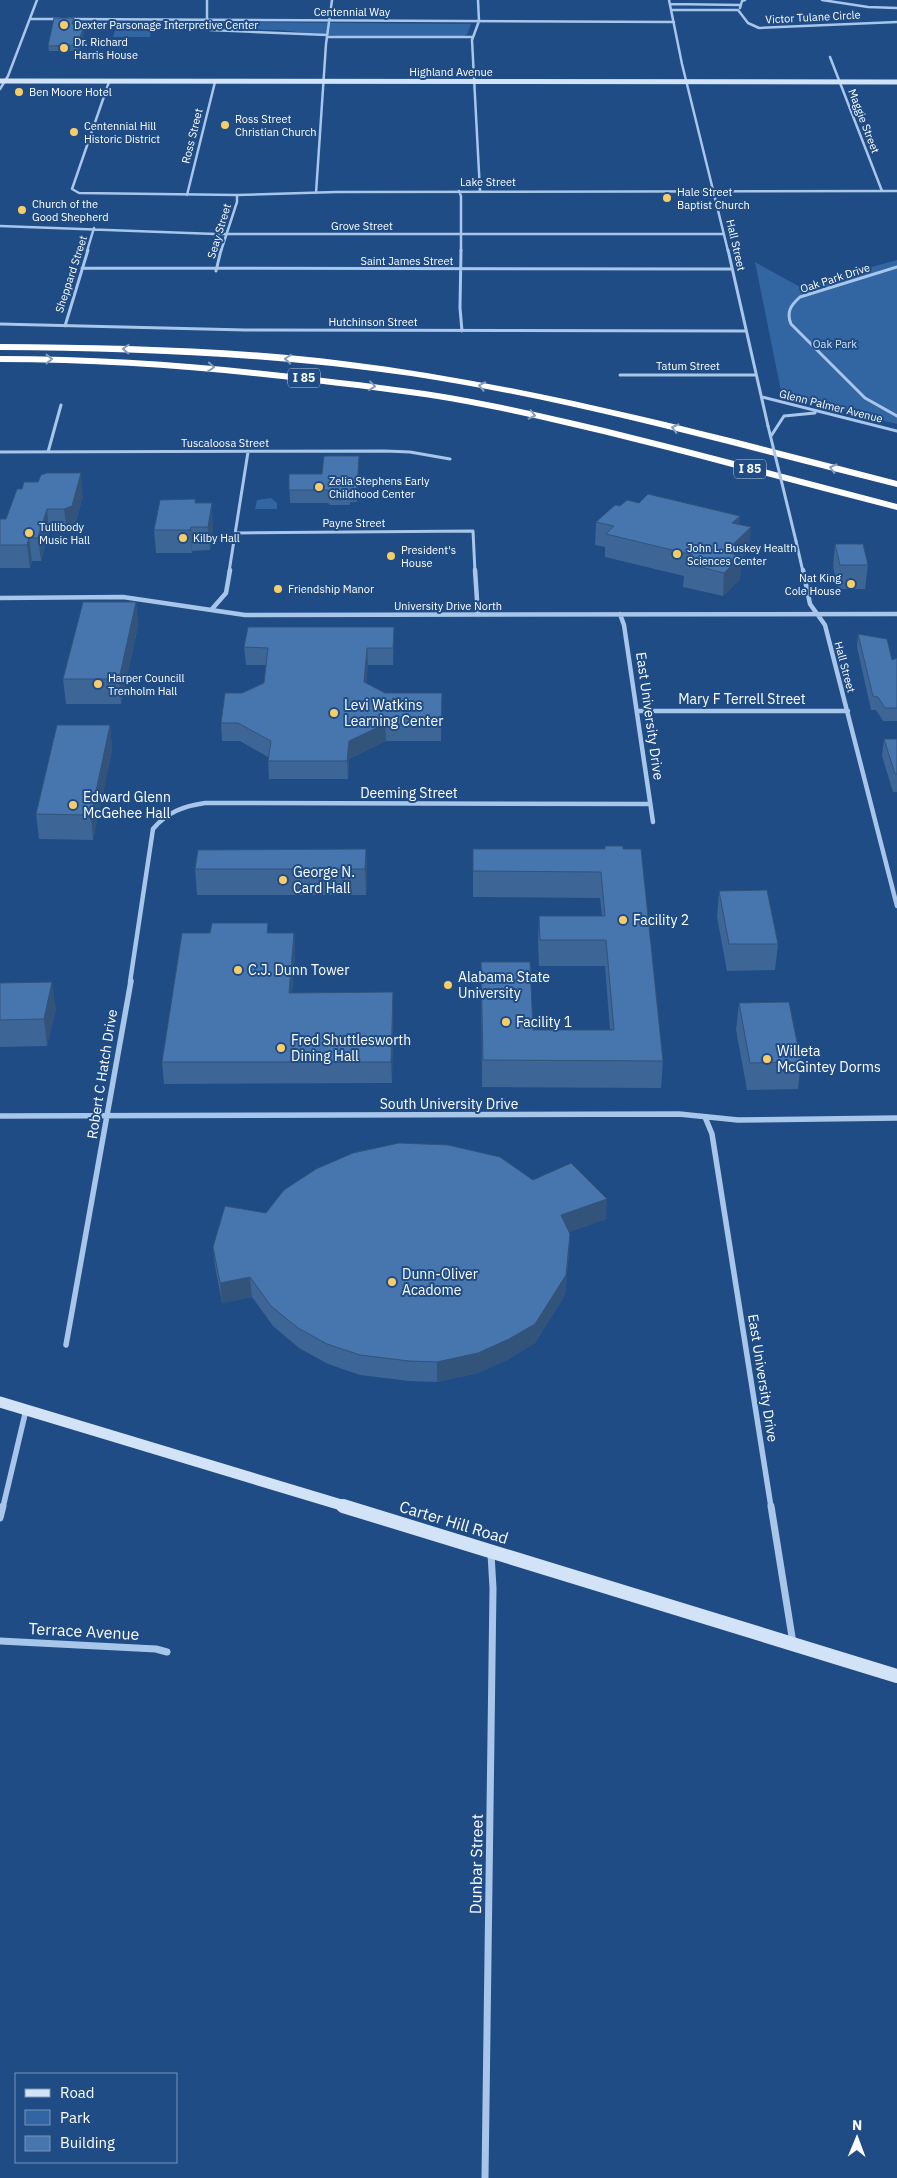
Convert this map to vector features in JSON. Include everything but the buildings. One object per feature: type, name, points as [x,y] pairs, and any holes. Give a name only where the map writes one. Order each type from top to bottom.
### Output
[{"type":"highway","name":"I 85","points":[[0,347],[92,348],[210,353],[342,364],[441,379],[578,404],[897,484]]},
{"type":"highway","name":"I 85","points":[[0,359],[62,359],[219,368],[400,390],[491,406],[603,431],[897,507]]},
{"type":"main road","name":"Highland Avenue","points":[[2,81],[897,82]]},
{"type":"main road","name":"Carter Hill Road","points":[[0,1402],[897,1676]]},
{"type":"street","points":[[0,89],[37,0]]},
{"type":"street","points":[[207,0],[207,27],[216,32],[282,32],[327,36],[473,37]]},
{"type":"street","points":[[316,193],[327,36],[332,0]]},
{"type":"street","points":[[478,0],[479,21],[473,37],[480,191]]},
{"type":"street","points":[[671,10],[738,10],[745,0]]},
{"type":"street","name":"Victor Tulane Circle","points":[[822,0],[868,7],[897,8]]},
{"type":"street","points":[[670,2],[740,5]]},
{"type":"street","name":"Hall Street","points":[[670,2],[686,82],[714,191],[810,604],[825,625],[897,906]]},
{"type":"street","name":"Victor Tulane Circle","points":[[738,10],[748,23],[759,28],[897,22]]},
{"type":"street","name":"Centennial Way","points":[[30,19],[674,22]]},
{"type":"street","name":"Maggie Street","points":[[830,57],[882,191]]},
{"type":"street","name":"Lake Street","points":[[109,82],[72,189],[79,193],[237,195],[459,191],[897,191]]},
{"type":"street","name":"Ross Street","points":[[187,195],[215,82]]},
{"type":"street","points":[[459,191],[461,196],[462,270],[460,308],[462,331]]},
{"type":"street","name":"Seay Street","points":[[216,270],[224,237],[230,229],[237,195]]},
{"type":"street","name":"Grove Street","points":[[0,226],[226,234],[724,234]]},
{"type":"street","name":"Sheppard Street","points":[[65,326],[94,228]]},
{"type":"street","name":"Saint James Street","points":[[82,268],[216,270],[732,269]]},
{"type":"street","name":"Oak Park Drive","points":[[897,268],[800,297],[789,309],[788,318],[791,324],[865,398],[897,416]]},
{"type":"street","name":"Hutchinson Street","points":[[0,324],[462,331],[746,331]]},
{"type":"street","name":"Tatum Street","points":[[620,375],[756,375]]},
{"type":"street","name":"Glenn Palmer Avenue","points":[[762,397],[897,432]]},
{"type":"street","points":[[48,452],[62,405]]},
{"type":"street","points":[[771,436],[784,416],[798,413],[823,413]]},
{"type":"street","name":"Tuscaloosa Street","points":[[0,452],[401,452],[450,459]]},
{"type":"street","points":[[212,609],[226,593],[248,452]]},
{"type":"street","name":"Payne Street","points":[[235,533],[473,531],[478,614]]},
{"type":"street","name":"University Drive North","points":[[0,598],[124,597],[245,615],[897,614]]},
{"type":"street","name":"East University Drive","points":[[620,614],[624,624],[653,822]]},
{"type":"street","name":"Mary F Terrell Street","points":[[637,711],[848,711]]},
{"type":"street","name":"Deeming Street","points":[[170,812],[189,805],[205,804],[650,804]]},
{"type":"street","name":"Robert C Hatch Drive","points":[[66,1345],[109,1114],[138,943],[153,829],[159,820],[170,812]]},
{"type":"street","name":"South University Drive","points":[[0,1116],[109,1114],[679,1114],[738,1120],[897,1118]]},
{"type":"street","name":"East University Drive","points":[[705,1116],[712,1134],[793,1644]]},
{"type":"street","points":[[0,1518],[26,1410]]},
{"type":"street","name":"Dunbar Street","points":[[485,2178],[493,1598],[491,1551]]},
{"type":"street","name":"Terrace Avenue","points":[[0,1641],[156,1649],[166,1652]]},
{"type":"green space","points":[[216,22],[471,24],[467,35],[463,36],[337,36],[279,30],[223,29],[216,27]]},
{"type":"green space","points":[[116,28],[151,28],[150,37],[113,37]]},
{"type":"green space","name":"Oak Park","points":[[897,260],[897,424],[782,396],[755,262],[800,287]]},
{"type":"green space","points":[[271,498],[277,503],[277,509],[255,509],[257,500]]},
{"type":"place","name":"Dexter Parsonage Interpretive Center","points":[[64,25]]},
{"type":"place","name":"Dr. Richard Harris House","points":[[64,48]]},
{"type":"place","name":"Ben Moore Hotel","points":[[19,92]]},
{"type":"place","name":"Ross Street Christian Church","points":[[225,125]]},
{"type":"place","name":"Centennial Hill Historic District","points":[[74,132]]},
{"type":"place","name":"Hale Street Baptist Church","points":[[667,198]]},
{"type":"place","name":"Church of the Good Shepherd","points":[[22,210]]},
{"type":"place","name":"Zelia Stephens Early Childhood Center","points":[[319,487]]},
{"type":"place","name":"Tullibody Music Hall","points":[[29,533]]},
{"type":"place","name":"Kilby Hall","points":[[183,538]]},
{"type":"place","name":"John L. Buskey Health Sciences Center","points":[[677,554]]},
{"type":"place","name":"President's House","points":[[391,556]]},
{"type":"place","name":"Nat King Cole House","points":[[851,584]]},
{"type":"place","name":"Friendship Manor","points":[[278,589]]},
{"type":"place","name":"Harper Councill Trenholm Hall","points":[[98,684]]},
{"type":"place","name":"Levi Watkins Learning Center","points":[[334,713]]},
{"type":"place","name":"Edward Glenn McGehee Hall","points":[[73,805]]},
{"type":"place","name":"George N. Card Hall","points":[[283,880]]},
{"type":"place","name":"Facility 2","points":[[623,920]]},
{"type":"place","name":"C.J. Dunn Tower","points":[[238,970]]},
{"type":"place","name":"Alabama State University","points":[[448,985]]},
{"type":"place","name":"Facility 1","points":[[506,1022]]},
{"type":"place","name":"Fred Shuttlesworth Dining Hall","points":[[281,1048]]},
{"type":"place","name":"Willeta McGintey Dorms","points":[[767,1059]]},
{"type":"place","name":"Dunn-Oliver Acadome","points":[[392,1282]]}]
